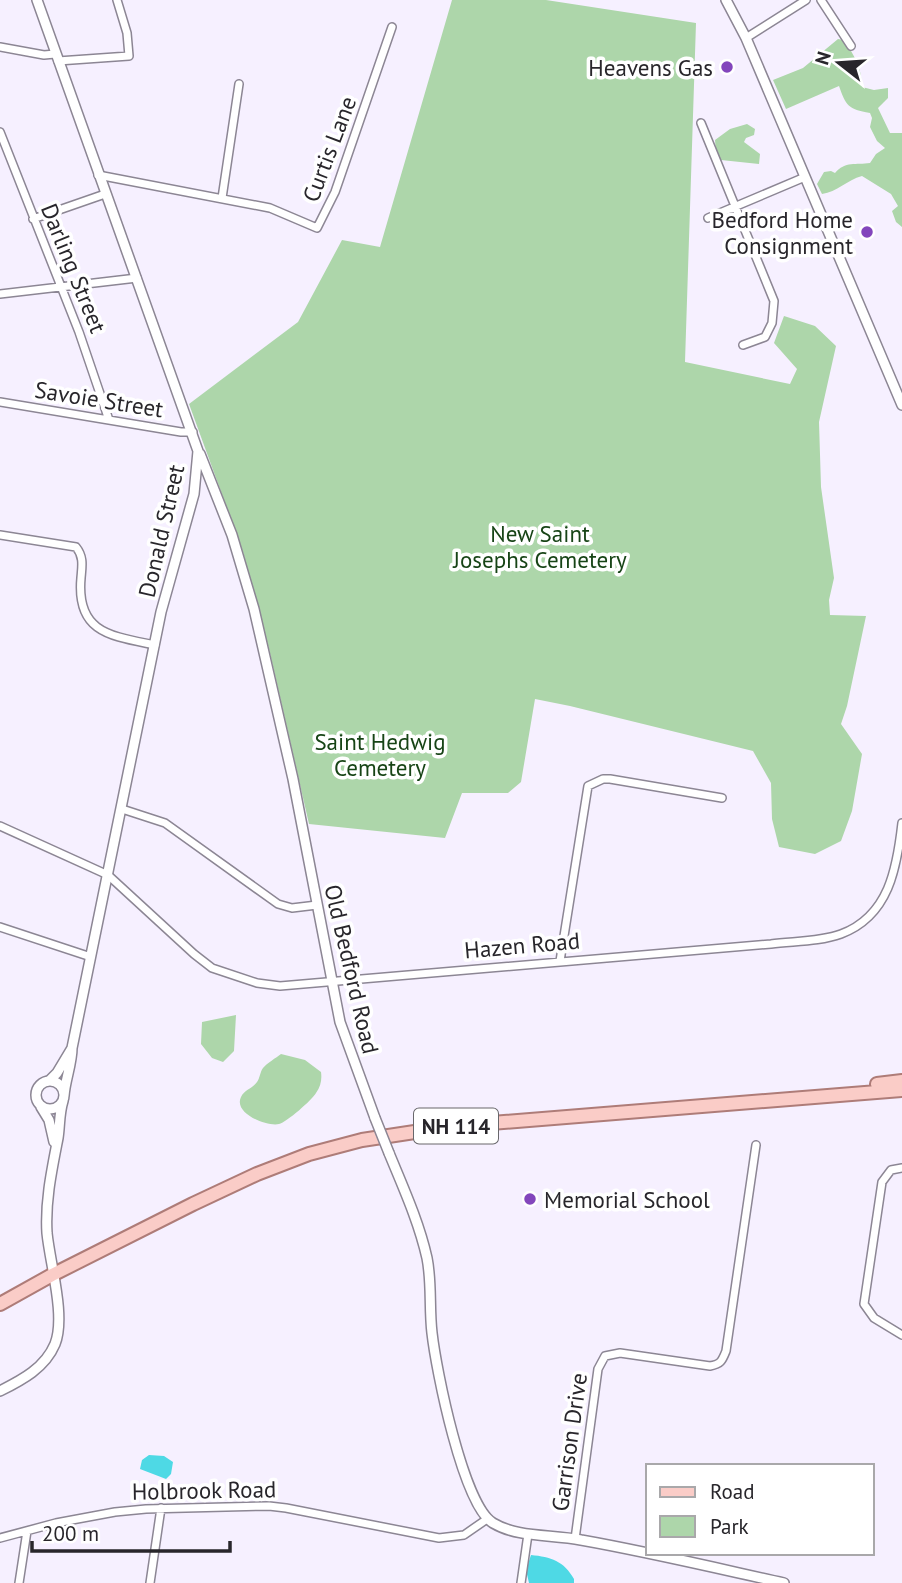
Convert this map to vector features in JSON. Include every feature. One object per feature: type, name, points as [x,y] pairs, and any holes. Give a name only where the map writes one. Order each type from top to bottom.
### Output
[{"type":"main road","name":"NH 114","points":[[731,1103],[902,1081]]},
{"type":"main road","name":"NH 114","points":[[0,1304],[193,1204],[257,1174],[336,1146],[431,1128],[902,1090]]},
{"type":"street","name":"Donald Street","points":[[0,1391],[32,1373],[48,1356],[55,1343],[60,1322],[47,1219],[59,1133],[58,1118],[167,589],[194,494],[198,451],[37,0]]},
{"type":"street","points":[[0,47],[56,58],[129,56],[127,33],[117,0]]},
{"type":"street","points":[[726,0],[746,38],[902,403]]},
{"type":"street","points":[[746,38],[806,0]]},
{"type":"street","points":[[821,0],[851,46]]},
{"type":"street","name":"Curtis Lane","points":[[98,175],[270,208],[317,228],[339,182],[392,27]]},
{"type":"street","points":[[222,198],[239,83]]},
{"type":"street","points":[[701,123],[774,300],[772,323],[765,337],[743,345]]},
{"type":"street","name":"Darling Street","points":[[0,132],[61,287],[109,420]]},
{"type":"street","points":[[708,218],[806,177]]},
{"type":"street","points":[[33,219],[105,194]]},
{"type":"street","points":[[0,294],[136,278]]},
{"type":"street","name":"Savoie Street","points":[[0,402],[193,432]]},
{"type":"street","name":"Old Bedford Road","points":[[198,451],[241,564],[274,689],[344,1038],[426,1255],[434,1351],[455,1443],[469,1486],[487,1519]]},
{"type":"street","points":[[194,494],[203,486],[212,484]]},
{"type":"street","points":[[0,535],[76,547],[82,561],[80,600],[89,620],[106,634],[155,645]]},
{"type":"street","points":[[560,961],[589,786],[603,779],[610,779],[722,799]]},
{"type":"street","points":[[122,809],[165,823],[278,904],[292,908],[317,905]]},
{"type":"street","name":"Hazen Road","points":[[0,826],[108,875],[212,968],[259,984],[280,986],[782,943],[840,935],[877,909],[890,889],[902,823]]},
{"type":"street","points":[[0,927],[91,957]]},
{"type":"street","name":"Donald Street","points":[[55,1151],[50,1124],[36,1092],[41,1084],[57,1073],[72,1048]]},
{"type":"street","points":[[40,1105],[52,1109],[64,1099],[59,1084],[49,1081]]},
{"type":"street","name":"Garrison Drive","points":[[575,1539],[598,1370],[605,1356],[620,1353],[710,1366],[718,1365],[722,1360],[726,1350],[756,1145]]},
{"type":"street","points":[[902,1168],[891,1170],[882,1182],[863,1304],[874,1318],[902,1335]]},
{"type":"street","points":[[150,1583],[161,1508]]},
{"type":"street","name":"Holbrook Road","points":[[0,1538],[95,1515],[161,1508],[286,1508],[439,1538],[464,1535],[487,1519]]},
{"type":"street","points":[[487,1519],[509,1530],[575,1539],[646,1554]]},
{"type":"street","points":[[19,1583],[27,1531]]},
{"type":"street","points":[[520,1583],[528,1534]]},
{"type":"street","points":[[651,1555],[784,1583]]},
{"type":"green space","points":[[452,0],[546,0],[696,23],[685,362],[790,384],[797,369],[774,343],[784,316],[815,326],[836,346],[819,422],[821,487],[834,578],[829,600],[830,615],[866,616],[841,724],[862,754],[852,811],[841,841],[815,854],[779,847],[772,819],[771,783],[753,751],[535,699],[521,782],[508,793],[462,793],[445,838],[309,824],[269,649],[243,552],[189,404],[298,322],[342,240],[380,247]]},
{"type":"green space","points":[[838,39],[844,40],[854,56],[861,74],[862,87],[874,90],[888,88],[888,98],[878,108],[890,133],[902,133],[902,227],[896,222],[892,211],[898,206],[891,194],[862,176],[822,194],[817,184],[824,172],[835,173],[847,165],[870,163],[876,154],[885,148],[877,141],[870,127],[870,113],[849,106],[839,86],[786,109],[773,80],[803,68]]},
{"type":"green space","points":[[747,124],[755,129],[754,135],[746,138],[744,142],[760,154],[759,164],[721,160],[716,153],[715,140],[730,129]]},
{"type":"green space","points":[[236,1015],[234,1051],[223,1062],[212,1058],[201,1044],[202,1022]]},
{"type":"green space","points":[[281,1054],[305,1060],[321,1072],[321,1080],[316,1093],[293,1115],[279,1124],[267,1123],[246,1113],[240,1103],[241,1097],[257,1082],[263,1068]]},
{"type":"water","points":[[149,1455],[164,1456],[173,1462],[171,1474],[166,1479],[140,1469],[142,1460]]},
{"type":"water","points":[[531,1555],[561,1564],[570,1573],[574,1583],[529,1583],[526,1570]]},
{"type":"place","name":"Heavens Gas","points":[[727,67]]},
{"type":"place","name":"Bedford Home Consignment","points":[[867,232]]},
{"type":"place","name":"Memorial School","points":[[530,1199]]},
{"type":"park label","name":"New Saint Josephs Cemetery","points":[[540,546]]},
{"type":"park label","name":"Saint Hedwig Cemetery","points":[[380,754]]}]
